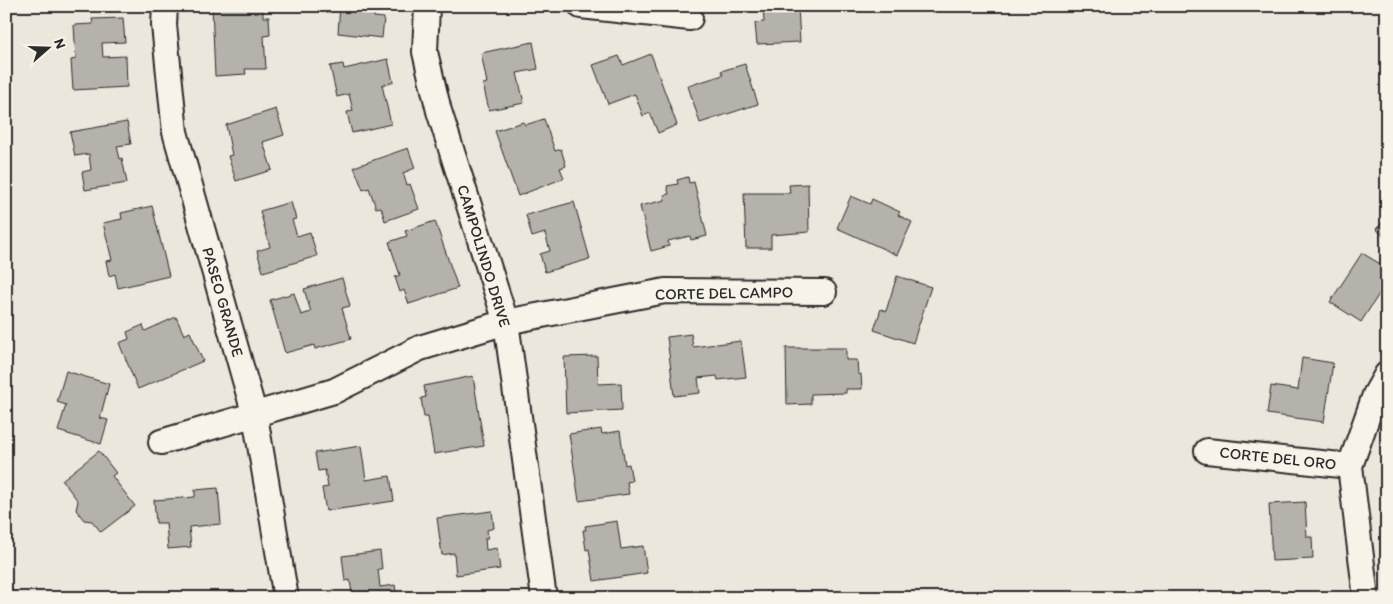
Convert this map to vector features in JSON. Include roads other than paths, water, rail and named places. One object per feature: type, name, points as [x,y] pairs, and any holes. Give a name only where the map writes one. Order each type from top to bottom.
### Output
[{"type":"street","name":"PASEO GRANDE","points":[[165,6],[164,25],[175,132],[255,416],[286,598]]},
{"type":"street","name":"CAMPOLINDO DRIVE","points":[[427,6],[425,52],[439,111],[506,322],[544,598]]},
{"type":"street","points":[[581,6],[690,18]]},
{"type":"street","name":"CORTE DEL CAMPO","points":[[161,442],[255,416],[334,391],[420,348],[506,322],[665,291],[824,292]]},
{"type":"street","points":[[1366,598],[1350,466],[1375,395],[1387,374]]},
{"type":"street","name":"CORTE DEL ORO","points":[[1207,451],[1350,466]]}]
